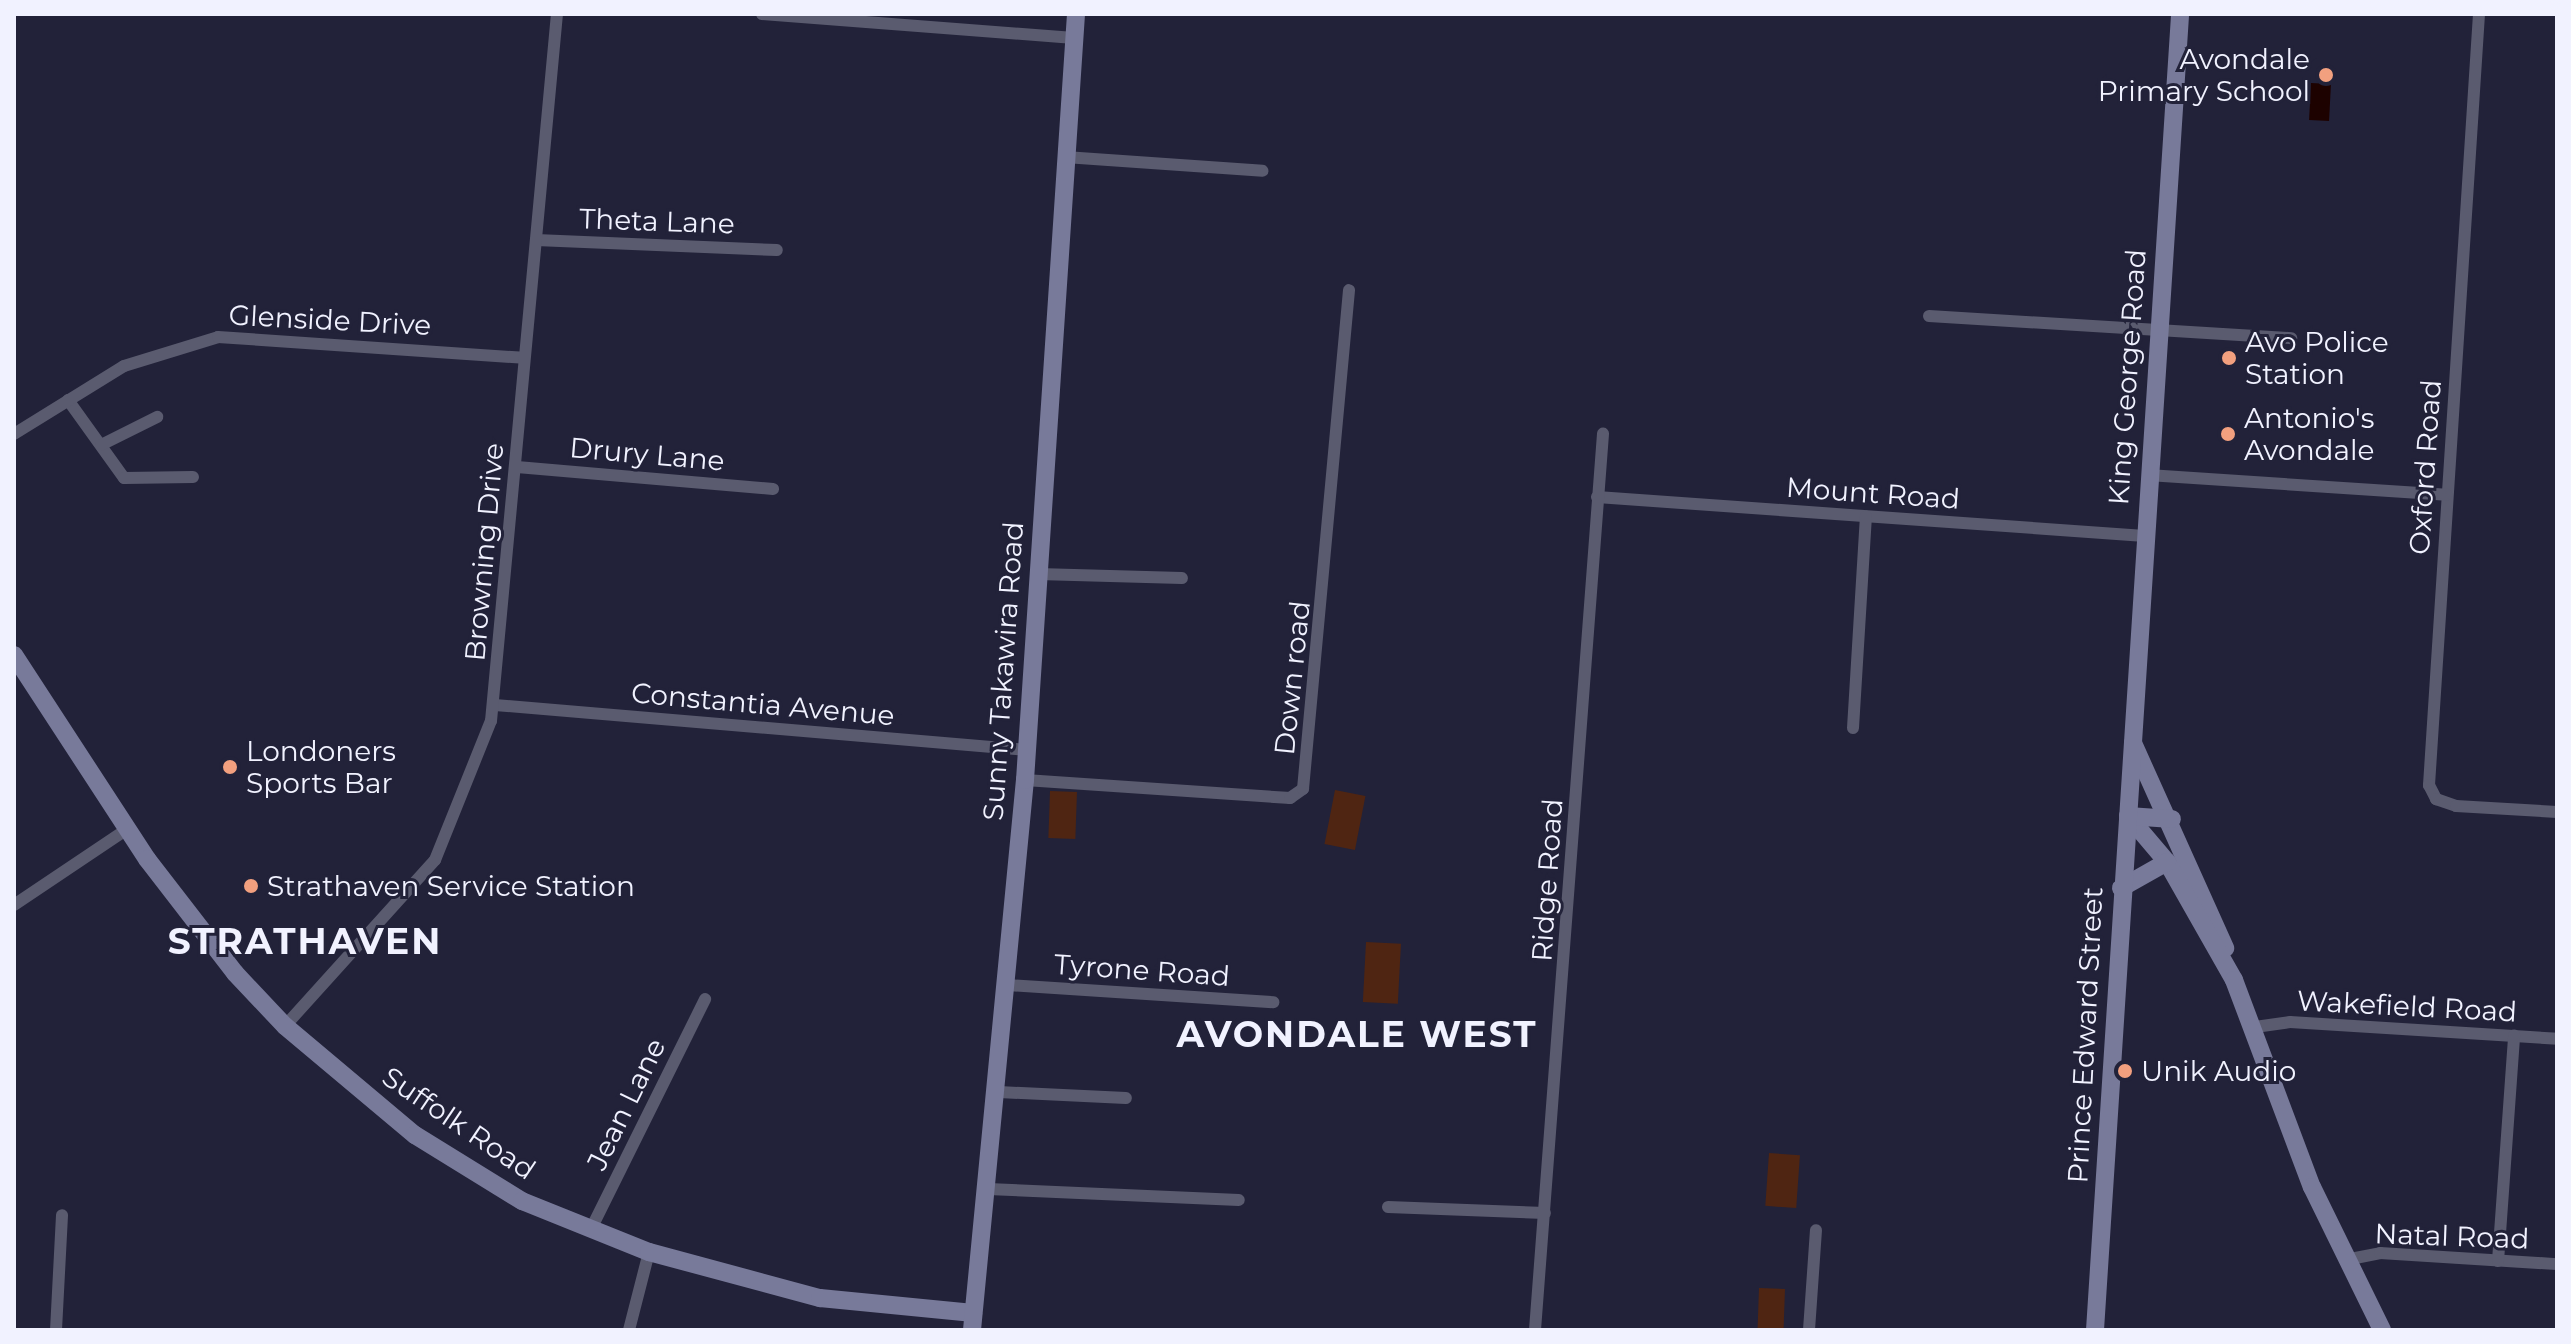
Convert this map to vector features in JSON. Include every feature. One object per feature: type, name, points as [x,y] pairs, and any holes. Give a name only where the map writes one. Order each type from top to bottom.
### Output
[{"type":"main road","name":"Sunny Takawira Road","points":[[972,1322],[999,1092],[1025,780],[1076,14]]},
{"type":"main road","name":"King George Road","points":[[2133,743],[2157,330],[2180,14]]},
{"type":"main road","name":"Suffolk Road","points":[[14,655],[127,829],[190,918],[285,1026],[415,1135],[522,1201],[590,1231],[649,1252],[820,1298],[972,1322]]},
{"type":"main road","name":"Prince Edward Street","points":[[2095,1330],[2121,888],[2133,743]]},
{"type":"main road","points":[[2133,743],[2172,819],[2345,1260],[2382,1330]]},
{"type":"main road","points":[[2128,816],[2172,819]]},
{"type":"main road","points":[[2128,816],[2167,862],[2234,980]]},
{"type":"main road","points":[[2121,888],[2167,862]]},
{"type":"street","name":"Browning Drive","points":[[285,1026],[435,860],[462,808],[495,705],[517,467],[523,358],[557,14]]},
{"type":"street","points":[[762,14],[844,17],[1074,38]]},
{"type":"street","name":"Oxford Road","points":[[2479,14],[2446,495],[2432,794],[2456,806],[2557,812]]},
{"type":"street","points":[[1065,157],[1263,171]]},
{"type":"street","name":"Theta Lane","points":[[536,240],[777,250]]},
{"type":"street","name":"Down road","points":[[1025,780],[1290,798],[1303,789],[1349,290]]},
{"type":"street","points":[[1929,316],[2291,338]]},
{"type":"street","name":"Glenside Drive","points":[[14,434],[145,356],[218,337],[523,358]]},
{"type":"street","points":[[68,400],[124,478],[193,477]]},
{"type":"street","points":[[101,445],[157,417]]},
{"type":"street","name":"Ridge Road","points":[[1535,1330],[1603,434]]},
{"type":"street","name":"Drury Lane","points":[[517,467],[773,489]]},
{"type":"street","points":[[2148,475],[2446,495]]},
{"type":"street","name":"Mount Road","points":[[1597,497],[2145,536]]},
{"type":"street","points":[[1853,728],[1866,516]]},
{"type":"street","points":[[1038,574],[1182,578]]},
{"type":"street","name":"Constantia Avenue","points":[[495,705],[1027,750]]},
{"type":"street","points":[[14,905],[127,829]]},
{"type":"street","name":"Tyrone Road","points":[[1007,985],[1273,1002]]},
{"type":"street","name":"Jean Lane","points":[[590,1231],[705,999]]},
{"type":"street","name":"Wakefield Road","points":[[2255,1027],[2290,1022],[2557,1039]]},
{"type":"street","points":[[2498,1261],[2514,1036]]},
{"type":"street","points":[[999,1092],[1126,1098]]},
{"type":"street","points":[[988,1189],[1239,1200]]},
{"type":"street","points":[[1388,1207],[1545,1213]]},
{"type":"street","points":[[56,1330],[62,1215]]},
{"type":"street","points":[[1809,1330],[1816,1230]]},
{"type":"street","points":[[629,1330],[649,1252]]},
{"type":"street","name":"Natal Road","points":[[2345,1260],[2380,1253],[2557,1264]]},
{"type":"shaded area","points":[[2311,83],[2331,84],[2329,121],[2309,120]]},
{"type":"shaded area","points":[[1335,790],[1365,796],[1355,850],[1325,844]]},
{"type":"shaded area","points":[[1050,791],[1077,792],[1075,839],[1048,838]]},
{"type":"shaded area","points":[[1366,942],[1401,944],[1398,1004],[1363,1002]]},
{"type":"shaded area","points":[[1769,1153],[1800,1155],[1796,1208],[1765,1206]]},
{"type":"shaded area","points":[[1759,1288],[1785,1289],[1784,1330],[1758,1330]]},
{"type":"place","name":"Avondale Primary School","points":[[2326,75]]},
{"type":"place","name":"Avo Police Station","points":[[2229,358]]},
{"type":"place","name":"Antonio's Avondale","points":[[2228,434]]},
{"type":"place","name":"Londoners Sports Bar","points":[[230,767]]},
{"type":"place","name":"Strathaven Service Station","points":[[251,886]]},
{"type":"place","name":"Unik Audio","points":[[2125,1071]]},
{"type":"district","name":"STRATHAVEN","points":[[305,942]]},
{"type":"district","name":"AVONDALE WEST","points":[[1357,1035]]}]
